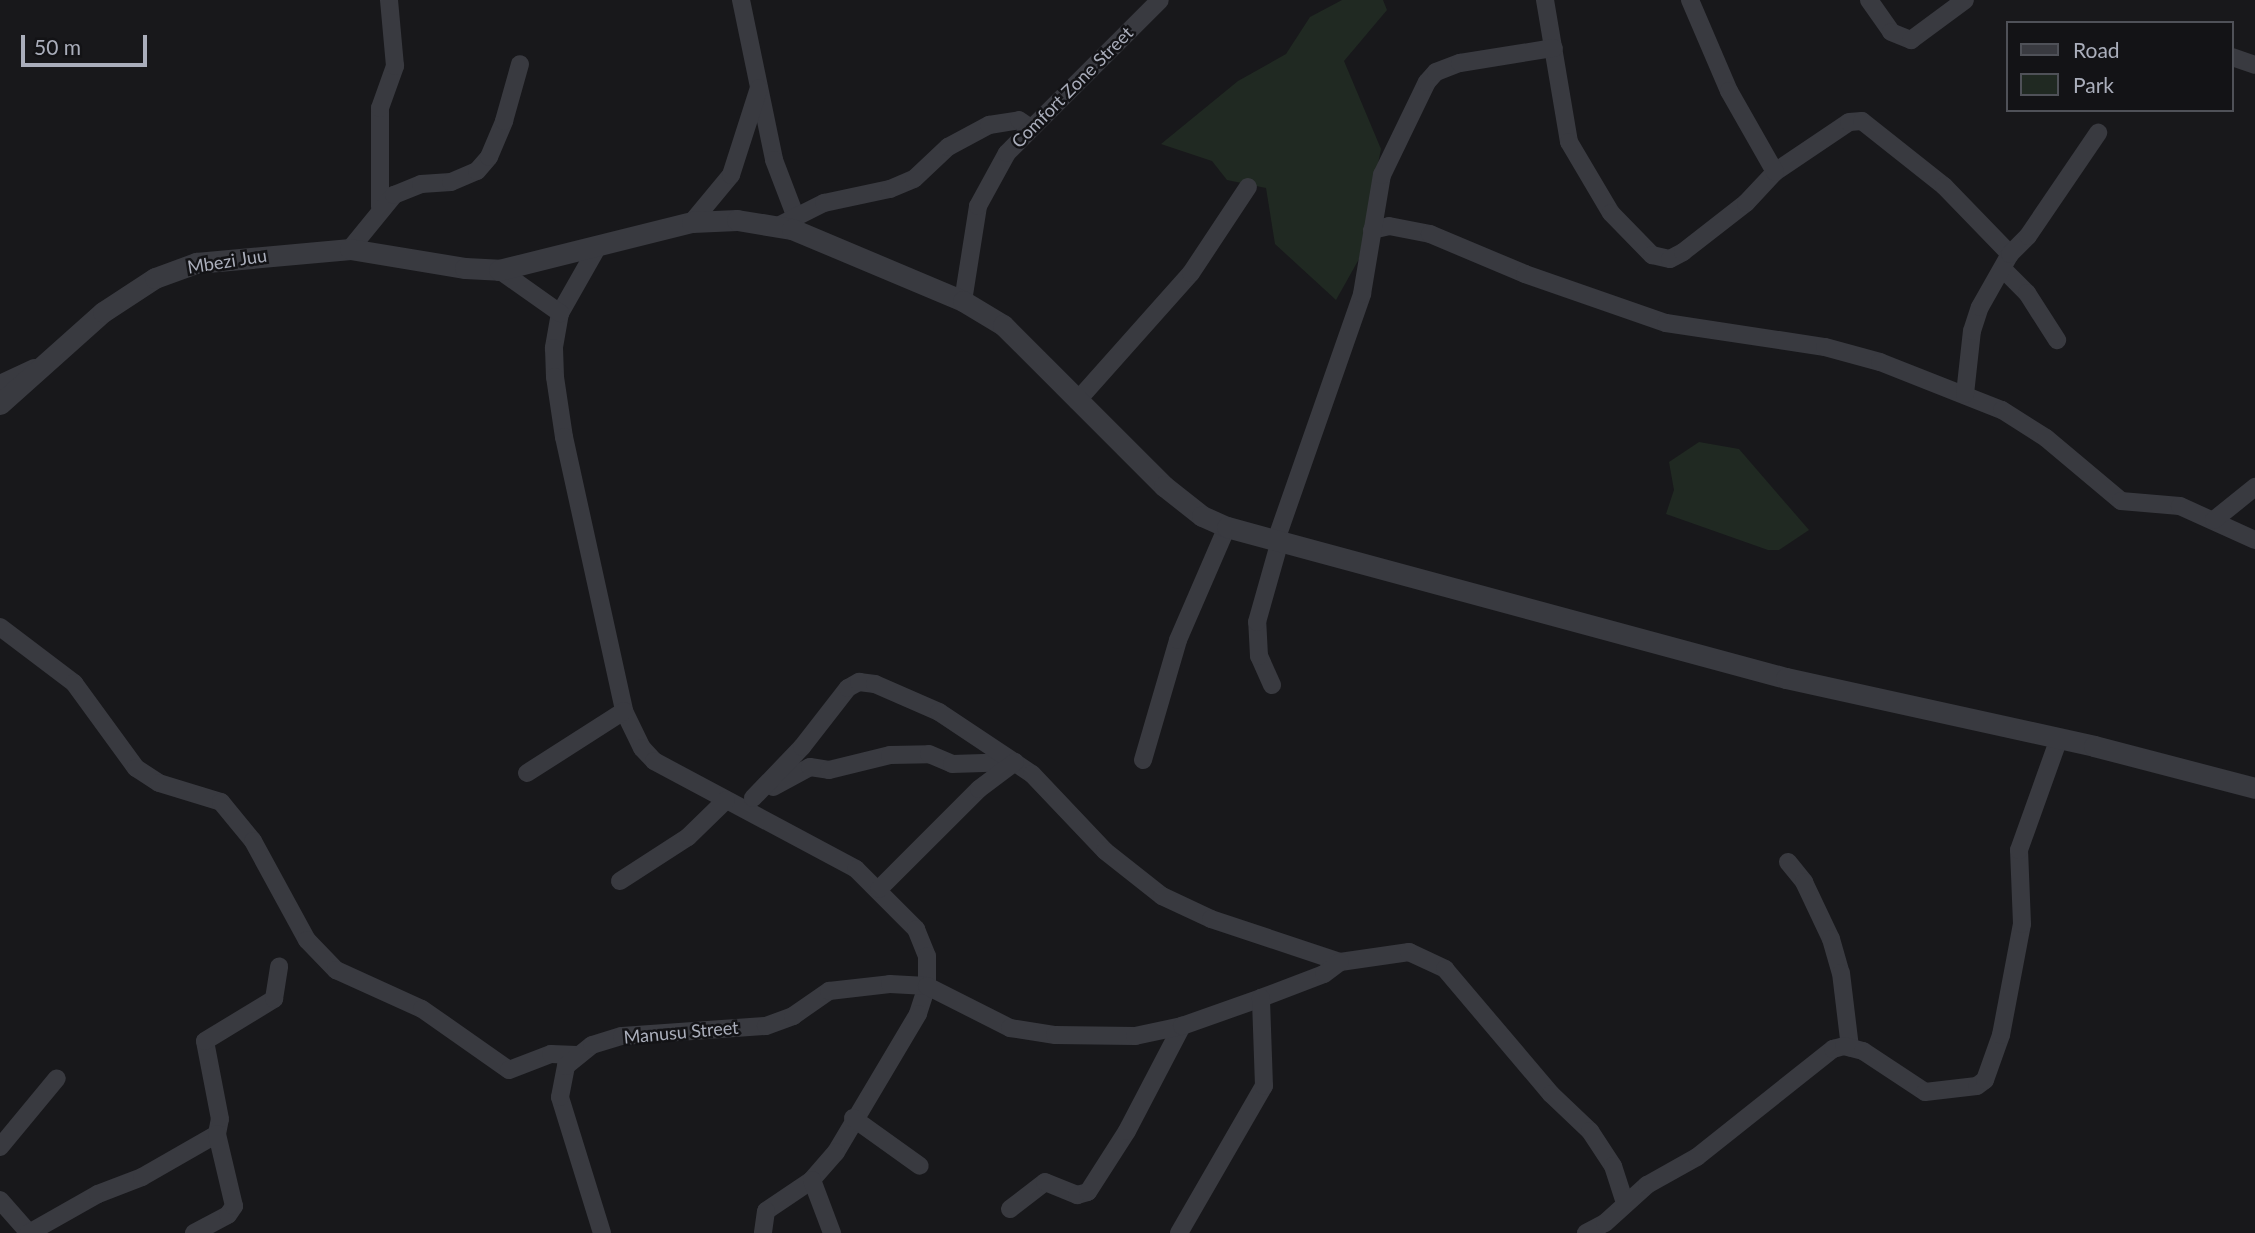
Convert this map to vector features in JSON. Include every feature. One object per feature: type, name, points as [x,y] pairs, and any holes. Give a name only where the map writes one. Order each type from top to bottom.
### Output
[{"type":"street","points":[[380,207],[381,101],[395,66],[389,0]]},
{"type":"street","points":[[741,0],[761,81],[775,160],[795,215]]},
{"type":"street","name":"Comfort Zone Street","points":[[962,301],[978,206],[1007,153],[1029,127],[1160,0]]},
{"type":"street","points":[[1545,0],[1569,142],[1611,213],[1652,255],[1670,259],[1683,252],[1746,202],[1775,172],[1849,122],[1862,121],[1944,186],[2006,261],[2057,340]]},
{"type":"street","points":[[1690,0],[1729,91],[1775,172]]},
{"type":"street","points":[[1869,0],[1891,32],[1911,40],[1965,0]]},
{"type":"street","points":[[1272,685],[1259,656],[1257,622],[1277,544],[1349,340],[1362,294],[1382,175],[1430,77],[1460,63],[1554,48]]},
{"type":"street","points":[[2234,58],[2255,65]]},
{"type":"street","points":[[350,249],[380,207],[422,184],[451,182],[477,171],[503,121],[520,64]]},
{"type":"street","points":[[692,222],[731,175],[748,133],[761,81]]},
{"type":"street","points":[[776,227],[795,215],[914,179],[948,147],[989,125],[1019,120],[1029,127]]},
{"type":"street","points":[[1965,394],[1972,331],[2006,261],[2028,236],[2098,133]]},
{"type":"street","points":[[1077,401],[1191,274],[1248,187]]},
{"type":"street","points":[[499,270],[597,248],[692,222],[737,220],[806,233],[962,301],[1003,325],[1183,503],[1227,527],[1277,544],[1708,653],[1786,678],[2059,738],[2255,788]]},
{"type":"street","points":[[1372,230],[1389,226],[1430,234],[1628,312],[1666,323],[1825,347],[1880,362],[1988,402],[2046,438],[2121,501],[2168,503],[2214,520],[2255,540]]},
{"type":"street","points":[[597,248],[560,313],[554,348],[564,437],[624,711],[642,748],[654,761],[755,818],[835,856],[879,889],[923,942],[927,986],[918,1014],[853,1118],[836,1152],[812,1180],[766,1211],[762,1233]]},
{"type":"street","name":"Mbezi Juu","points":[[0,404],[103,312],[176,269],[231,257],[350,249],[499,270]]},
{"type":"street","points":[[499,270],[560,313]]},
{"type":"street","points":[[0,384],[43,365]]},
{"type":"street","points":[[2214,520],[2255,487]]},
{"type":"street","points":[[1143,760],[1178,640],[1227,527]]},
{"type":"street","name":"Manusu Street","points":[[0,627],[74,683],[136,768],[159,783],[221,802],[253,841],[306,940],[335,970],[422,1009],[509,1070],[551,1054],[576,1055],[622,1036],[780,1023],[829,991],[890,985],[927,986]]},
{"type":"street","points":[[755,818],[753,798],[848,688],[859,682],[875,684],[939,712],[1015,762],[1105,851],[1162,896],[1211,919],[1340,962],[1409,952],[1445,969],[1551,1094],[1590,1131],[1614,1166],[1625,1202]]},
{"type":"street","points":[[527,772],[624,711]]},
{"type":"street","points":[[1586,1233],[1605,1223],[1625,1202],[1696,1157],[1824,1054],[1850,1047],[1925,1091],[1977,1086],[1985,1080],[2001,1035],[2022,924],[2019,850],[2059,738]]},
{"type":"street","points":[[753,798],[810,767],[829,770],[883,756],[929,754],[952,765],[1015,762]]},
{"type":"street","points":[[879,889],[979,789],[1015,762]]},
{"type":"street","points":[[620,881],[688,837],[726,800]]},
{"type":"street","points":[[1788,862],[1804,882],[1831,939],[1841,973],[1850,1047]]},
{"type":"street","points":[[927,986],[1010,1028],[1055,1035],[1135,1036],[1182,1027],[1324,974],[1340,962]]},
{"type":"street","points":[[194,1233],[228,1215],[234,1206],[217,1134],[220,1119],[205,1041],[274,999],[279,966]]},
{"type":"street","points":[[1179,1233],[1264,1086],[1261,998]]},
{"type":"street","points":[[1010,1209],[1045,1182],[1077,1195],[1088,1192],[1127,1131],[1182,1027]]},
{"type":"street","points":[[576,1055],[560,1079],[560,1097],[602,1233]]},
{"type":"street","points":[[0,1147],[57,1078]]},
{"type":"street","points":[[853,1118],[920,1166]]},
{"type":"street","points":[[0,1200],[29,1233],[98,1194],[142,1177],[217,1134]]},
{"type":"street","points":[[812,1180],[832,1233]]},
{"type":"green space","points":[[1342,0],[1383,0],[1387,10],[1344,61],[1381,149],[1359,259],[1336,300],[1275,244],[1266,188],[1227,180],[1212,161],[1161,144],[1238,81],[1286,54],[1310,17]]},
{"type":"green space","points":[[1699,442],[1739,449],[1809,530],[1779,550],[1768,550],[1666,514],[1674,490],[1669,462]]}]
